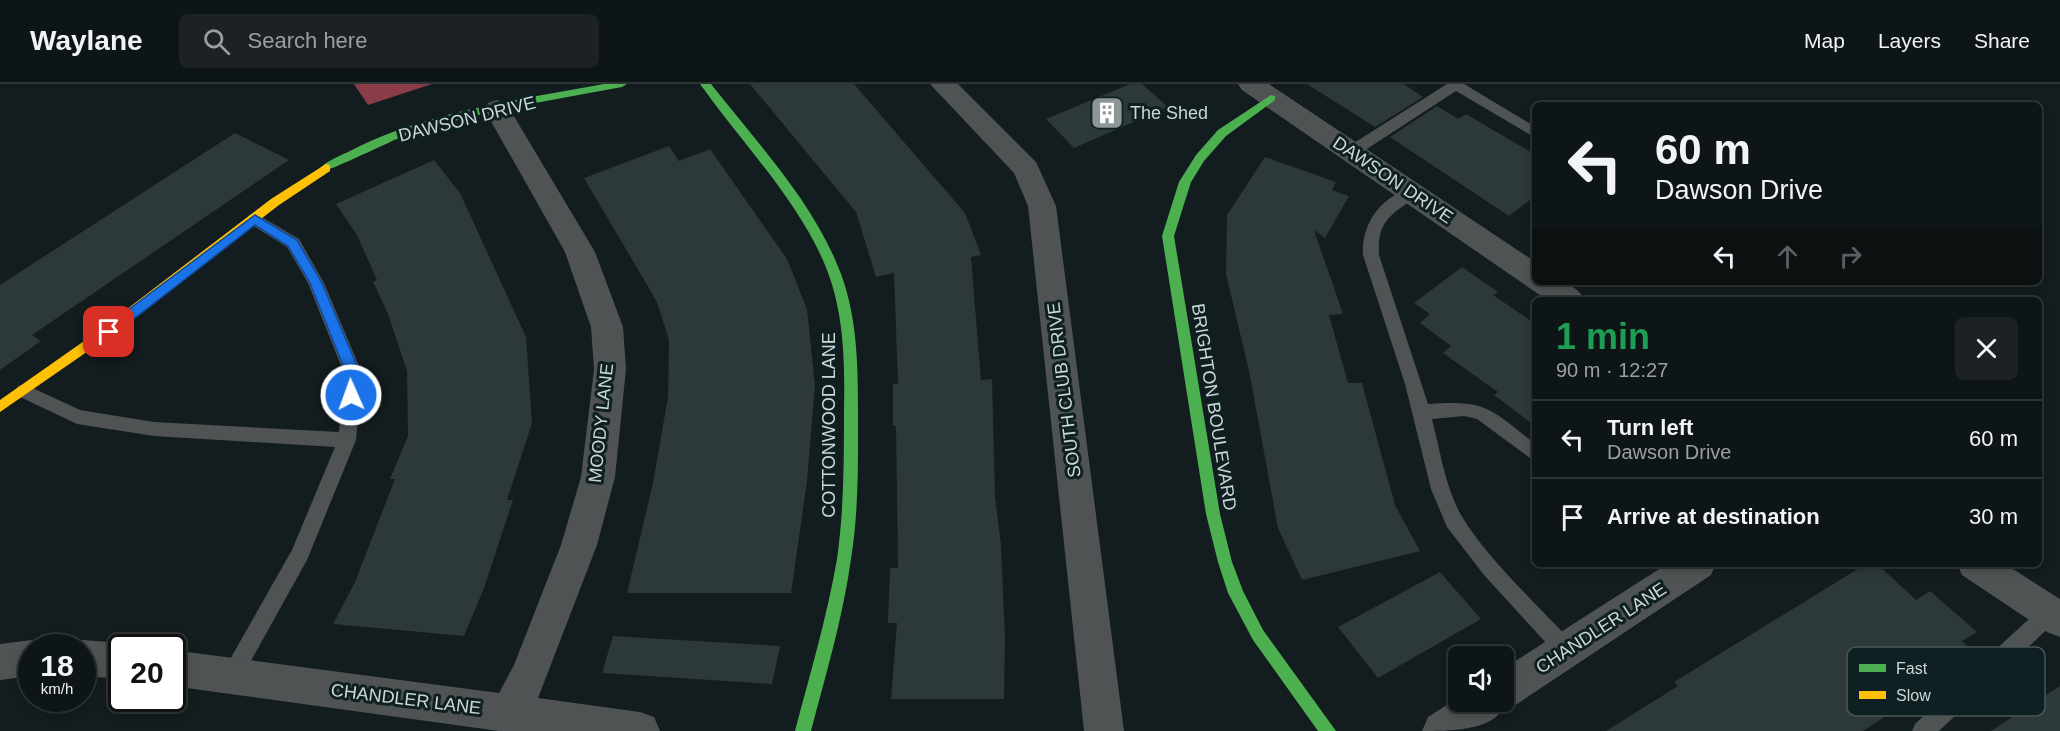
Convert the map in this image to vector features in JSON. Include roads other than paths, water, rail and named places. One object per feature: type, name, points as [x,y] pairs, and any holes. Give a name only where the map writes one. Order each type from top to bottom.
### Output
[{"type":"street","name":"DAWSON DRIVE","points":[[0,407],[109,332],[327,166],[417,128],[622,84]]},
{"type":"street","name":"COTTONWOOD LANE","points":[[705,84],[812,226],[829,260],[841,294],[850,335],[851,435],[848,530],[835,604],[803,731]]},
{"type":"street","name":"SOUTH CLUB DRIVE","points":[[943,84],[1026,169],[1042,206],[1104,731]]},
{"type":"street","name":"DAWSON DRIVE","points":[[1261,91],[1532,275]]},
{"type":"street","name":"BRIGHTON BOULEVARD","points":[[1261,91],[1200,158],[1185,182],[1168,236],[1213,514],[1225,562],[1236,593],[1258,635],[1329,731]]},
{"type":"street","name":"MOODY LANE","points":[[497,109],[580,252],[607,327],[610,369],[598,477],[579,545],[530,674],[510,712]]},
{"type":"street","points":[[1548,285],[1566,297]]},
{"type":"street","name":"CHANDLER LANE","points":[[1514,684],[1687,567]]},
{"type":"street","points":[[1980,567],[2055,617]]},
{"type":"street","points":[[0,662],[18,660]]},
{"type":"street","name":"CHANDLER LANE","points":[[186,670],[640,731]]},
{"type":"street","points":[[1442,731],[1471,712]]},
{"type":"lane","points":[[1351,152],[1455,84],[1532,131]]},
{"type":"lane","points":[[1412,193],[1381,213],[1369,239],[1371,255],[1422,412],[1440,489],[1454,521],[1491,570],[1566,650]]},
{"type":"lane","points":[[231,677],[300,554],[347,440],[353,373],[316,283],[292,243],[255,219]]},
{"type":"lane","points":[[24,391],[77,417],[154,429],[347,440]]},
{"type":"lane","points":[[1422,412],[1464,409],[1482,413],[1532,451]]},
{"type":"lane","points":[[2020,647],[2055,617]]},
{"type":"lane","points":[[1923,731],[1940,716]]},
{"type":"place","name":"The Shed","points":[[1107,113]]}]
